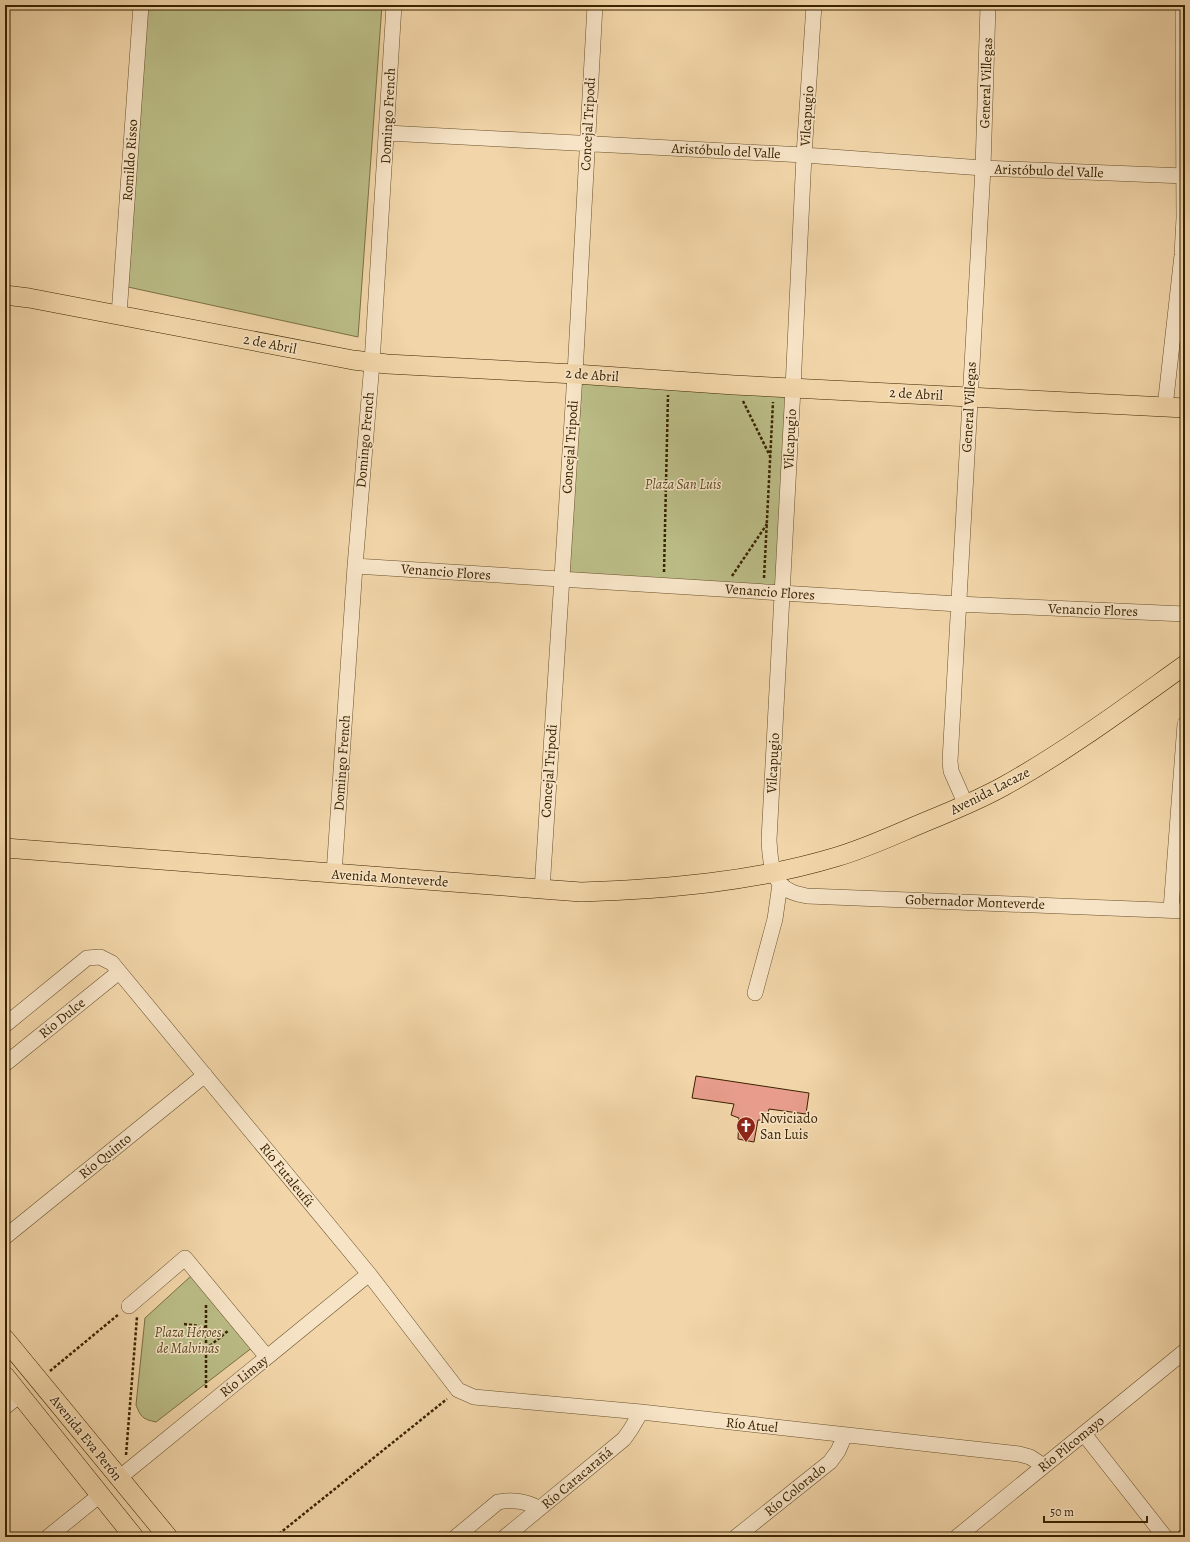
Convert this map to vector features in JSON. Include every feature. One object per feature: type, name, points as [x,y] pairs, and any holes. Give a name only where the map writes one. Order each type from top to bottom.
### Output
[{"type":"main road","name":"2 de Abril","points":[[5,295],[29,298],[372,363],[793,388],[1185,408]]},
{"type":"main road","name":"Avenida Lacaze","points":[[777,878],[872,844],[966,805],[1003,787],[1048,760],[1185,665]]},
{"type":"main road","name":"Avenida Monteverde","points":[[5,848],[581,892],[639,890],[777,878]]},
{"type":"main road","name":"Avenida Eva Perón","points":[[5,1339],[77,1427],[122,1476],[168,1537]]},
{"type":"main road","name":"Avenida Eva Perón","points":[[5,1376],[134,1537]]},
{"type":"main road","points":[[58,1443],[77,1427]]},
{"type":"street","name":"Romildo Risso","points":[[118,315],[141,5]]},
{"type":"street","name":"Domingo French","points":[[334,874],[355,566],[372,363],[394,5]]},
{"type":"street","name":"Concejal Tripodi","points":[[542,890],[575,374],[595,5]]},
{"type":"street","name":"Vilcapugio","points":[[755,993],[775,919],[777,878],[770,855],[769,840],[804,155],[814,5]]},
{"type":"street","name":"General Villegas","points":[[966,805],[951,771],[950,761],[969,397],[983,168],[988,5]]},
{"type":"street","points":[[1165,407],[1182,256],[1184,218],[1183,5]]},
{"type":"street","name":"Aristóbulo del Valle","points":[[387,133],[804,155],[983,168],[1184,176]]},
{"type":"street","name":"Venancio Flores","points":[[355,566],[958,604],[1185,614]]},
{"type":"street","points":[[1178,910],[1185,724]]},
{"type":"street","name":"Gobernador Monteverde","points":[[777,878],[791,892],[808,896],[1178,910]]},
{"type":"street","points":[[5,1025],[88,958],[100,957],[116,968]]},
{"type":"street","name":"Río Dulce","points":[[5,1064],[116,968]]},
{"type":"street","name":"Río Futaleufú","points":[[116,968],[369,1274],[458,1390]]},
{"type":"street","name":"Río Quinto","points":[[5,1237],[205,1074]]},
{"type":"street","points":[[129,1306],[186,1258],[267,1356]]},
{"type":"street","name":"Río Limay","points":[[122,1476],[369,1274]]},
{"type":"street","name":"Río Pilcomayo","points":[[957,1537],[1185,1351]]},
{"type":"street","name":"Río Atuel","points":[[458,1390],[474,1398],[641,1412],[1019,1454],[1030,1457],[1044,1466]]},
{"type":"street","points":[[5,1407],[20,1395]]},
{"type":"street","name":"Río Caracarañá","points":[[505,1537],[624,1439],[641,1412]]},
{"type":"street","points":[[1084,1434],[1165,1537]]},
{"type":"street","name":"Río Colorado","points":[[736,1537],[830,1462],[838,1451],[845,1435]]},
{"type":"street","points":[[48,1537],[100,1495]]},
{"type":"street","points":[[456,1537],[498,1502],[504,1500],[528,1503],[539,1509]]},
{"type":"path","points":[[668,380],[664,573],[671,573]]},
{"type":"path","points":[[758,578],[765,578],[774,395]]},
{"type":"path","points":[[743,400],[770,456]]},
{"type":"path","points":[[738,577],[731,577],[768,523]]},
{"type":"path","points":[[206,1406],[207,1284]]},
{"type":"path","points":[[39,1380],[129,1306],[137,1315],[122,1476]]},
{"type":"path","points":[[206,1349],[238,1322]]},
{"type":"path","points":[[184,1324],[206,1327]]},
{"type":"path","points":[[275,1537],[458,1390]]},
{"type":"green space","points":[[148,5],[382,5],[358,337],[128,287]]},
{"type":"green space","name":"Plaza San Luís","points":[[575,374],[793,388],[782,593],[561,579]]},
{"type":"green space","name":"Plaza Héroes de Malvinas","points":[[191,1276],[253,1347],[156,1422],[151,1421],[143,1417],[136,1405],[145,1318]]},
{"type":"building","points":[[696,1076],[809,1093],[806,1114],[769,1109],[766,1120],[758,1120],[754,1142],[738,1139],[739,1118],[731,1115],[734,1104],[692,1098]]},
{"type":"place","name":"Noviciado San Luis","points":[[746,1143]]}]
